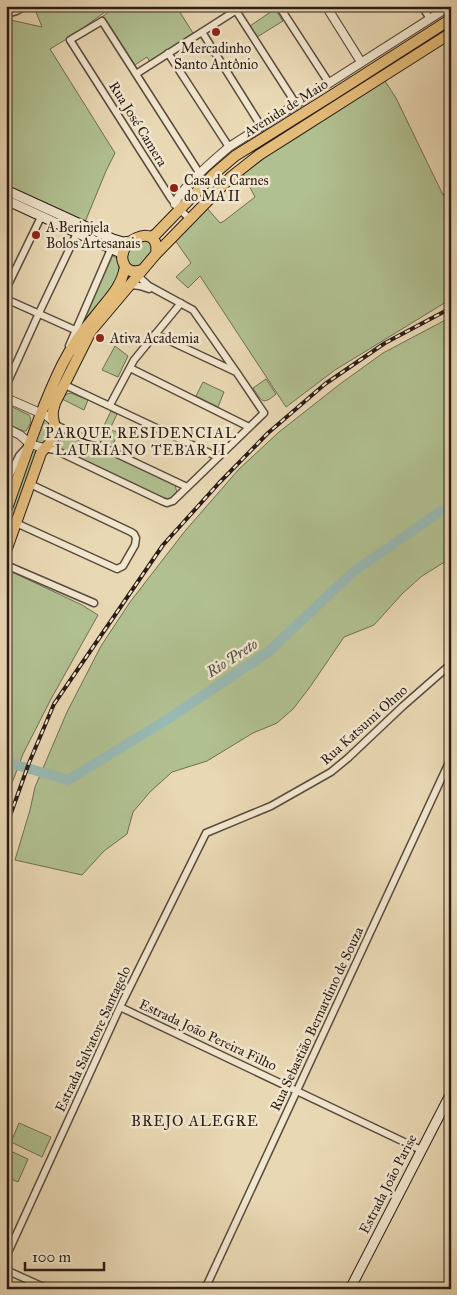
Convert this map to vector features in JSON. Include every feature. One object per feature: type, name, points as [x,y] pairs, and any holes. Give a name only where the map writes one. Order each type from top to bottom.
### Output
[{"type":"main road","name":"Avenida de Maio","points":[[156,254],[230,177],[451,19]]},
{"type":"main road","name":"Avenida de Maio","points":[[151,237],[156,234],[178,207],[235,156],[451,33]]},
{"type":"main road","points":[[6,191],[123,254]]},
{"type":"main road","points":[[6,200],[41,217],[123,242],[131,241]]},
{"type":"main road","points":[[6,511],[41,414],[62,364],[95,316],[117,289],[123,278],[125,267],[123,254],[126,248],[137,237],[151,237],[156,243],[156,254],[91,331],[65,385],[53,411],[55,436],[41,453],[6,551]]},
{"type":"main road","points":[[125,267],[130,271],[140,273]]},
{"type":"main road","name":"Estrada João Parise","points":[[350,1289],[451,1093]]},
{"type":"street","points":[[6,12],[10,13],[24,6]]},
{"type":"street","points":[[279,6],[328,83]]},
{"type":"street","points":[[326,6],[361,62]]},
{"type":"street","points":[[422,6],[430,19]]},
{"type":"street","points":[[178,207],[177,198],[228,147],[450,6]]},
{"type":"street","points":[[200,174],[136,74],[202,32],[234,8],[296,104]]},
{"type":"street","name":"Rua José Camera","points":[[136,74],[102,21],[70,40],[178,207],[189,218]]},
{"type":"street","points":[[202,32],[261,126]]},
{"type":"street","points":[[168,54],[228,147]]},
{"type":"street","points":[[6,289],[41,217]]},
{"type":"street","points":[[6,386],[79,229]]},
{"type":"street","points":[[62,364],[111,249]]},
{"type":"street","points":[[140,273],[149,286],[161,294]]},
{"type":"street","points":[[6,428],[20,435],[30,444],[55,450],[162,501],[170,503],[264,413],[193,310],[146,287],[131,285]]},
{"type":"street","points":[[6,299],[75,330]]},
{"type":"street","points":[[110,405],[134,360],[181,304]]},
{"type":"street","points":[[155,334],[238,373]]},
{"type":"street","points":[[130,368],[249,427]]},
{"type":"street","points":[[65,385],[218,457]]},
{"type":"street","points":[[6,398],[47,416],[58,426],[187,487]]},
{"type":"street","points":[[6,483],[19,456],[30,444]]},
{"type":"street","points":[[175,481],[179,488],[179,494]]},
{"type":"street","points":[[16,523],[117,569],[123,566],[135,545],[136,538],[131,532],[30,484]]},
{"type":"street","points":[[6,565],[94,603]]},
{"type":"street","name":"Rua Katsumi Ohno","points":[[206,833],[271,806],[331,772],[451,664]]},
{"type":"street","name":"Rua Sebastião Bernardino de Souza","points":[[205,1289],[451,758]]},
{"type":"street","name":"Estrada Salvatore Santagelo","points":[[6,1257],[120,1007],[206,833]]},
{"type":"street","name":"Estrada João Pereira Filho","points":[[120,1007],[421,1150]]},
{"type":"street","points":[[6,1270],[48,1289]]},
{"type":"green space","points":[[45,6],[113,6],[75,34],[50,49],[115,153],[85,222],[6,185],[6,19],[42,27],[36,12]]},
{"type":"green space","points":[[116,6],[176,6],[193,33],[150,62],[147,57],[135,65],[108,23],[102,17]]},
{"type":"green space","points":[[275,9],[283,21],[257,37],[250,26]]},
{"type":"green space","points":[[385,81],[396,98],[443,195],[451,191],[451,299],[335,370],[286,407],[200,276],[188,288],[176,277],[191,263],[175,240],[207,208],[220,223],[224,221],[255,197],[243,174],[269,155]]},
{"type":"green space","points":[[147,239],[154,250],[140,266],[130,269],[126,255],[133,244]]},
{"type":"green space","points":[[111,255],[118,259],[118,276],[103,300],[84,320]]},
{"type":"green space","points":[[451,317],[451,558],[422,576],[403,593],[374,625],[344,637],[293,709],[277,723],[253,733],[207,761],[172,772],[150,792],[133,812],[127,834],[104,851],[82,875],[15,860],[35,787],[67,712],[101,646],[130,602],[185,531],[239,469],[279,432],[383,353]]},
{"type":"green space","points":[[115,346],[128,356],[118,377],[102,370]]},
{"type":"green space","points":[[266,379],[276,394],[265,401],[261,399],[253,388]]},
{"type":"green space","points":[[203,382],[224,392],[218,407],[196,396]]},
{"type":"green space","points":[[71,393],[88,400],[84,410],[62,399]]},
{"type":"green space","points":[[6,404],[29,415],[31,421],[26,431],[6,423]]},
{"type":"green space","points":[[111,411],[117,414],[110,429],[118,433],[112,447],[97,440]]},
{"type":"green space","points":[[42,417],[47,420],[53,430],[45,444],[33,444]]},
{"type":"green space","points":[[62,429],[175,484],[177,494],[165,500],[56,446],[61,440]]},
{"type":"green space","points":[[32,452],[39,452],[6,543],[6,523]]},
{"type":"green space","points":[[10,571],[82,605],[98,615],[23,754],[6,799],[6,573]]},
{"type":"green space","points":[[19,1123],[51,1137],[42,1157],[11,1142]]},
{"type":"green space","points":[[6,1149],[28,1159],[18,1182],[6,1177]]},
{"type":"waterway","name":"Rio Preto","points":[[6,762],[68,780],[163,722],[267,653],[353,572],[451,506]]},
{"type":"railway","points":[[6,827],[29,763],[54,704],[163,545],[219,483],[268,433],[325,384],[385,343],[451,308]]},
{"type":"place","name":"Mercadinho Santo Antônio","points":[[216,32]]},
{"type":"place","name":"Casa de Carnes do MA II","points":[[174,188]]},
{"type":"place","name":"A Berinjela Bolos Artesanais","points":[[36,235]]},
{"type":"place","name":"Ativa Academia","points":[[100,338]]},
{"type":"district","name":"PARQUE RESIDENCIAL LAURIANO TEBAR II","points":[[141,442]]},
{"type":"district","name":"BREJO ALEGRE","points":[[195,1121]]}]
